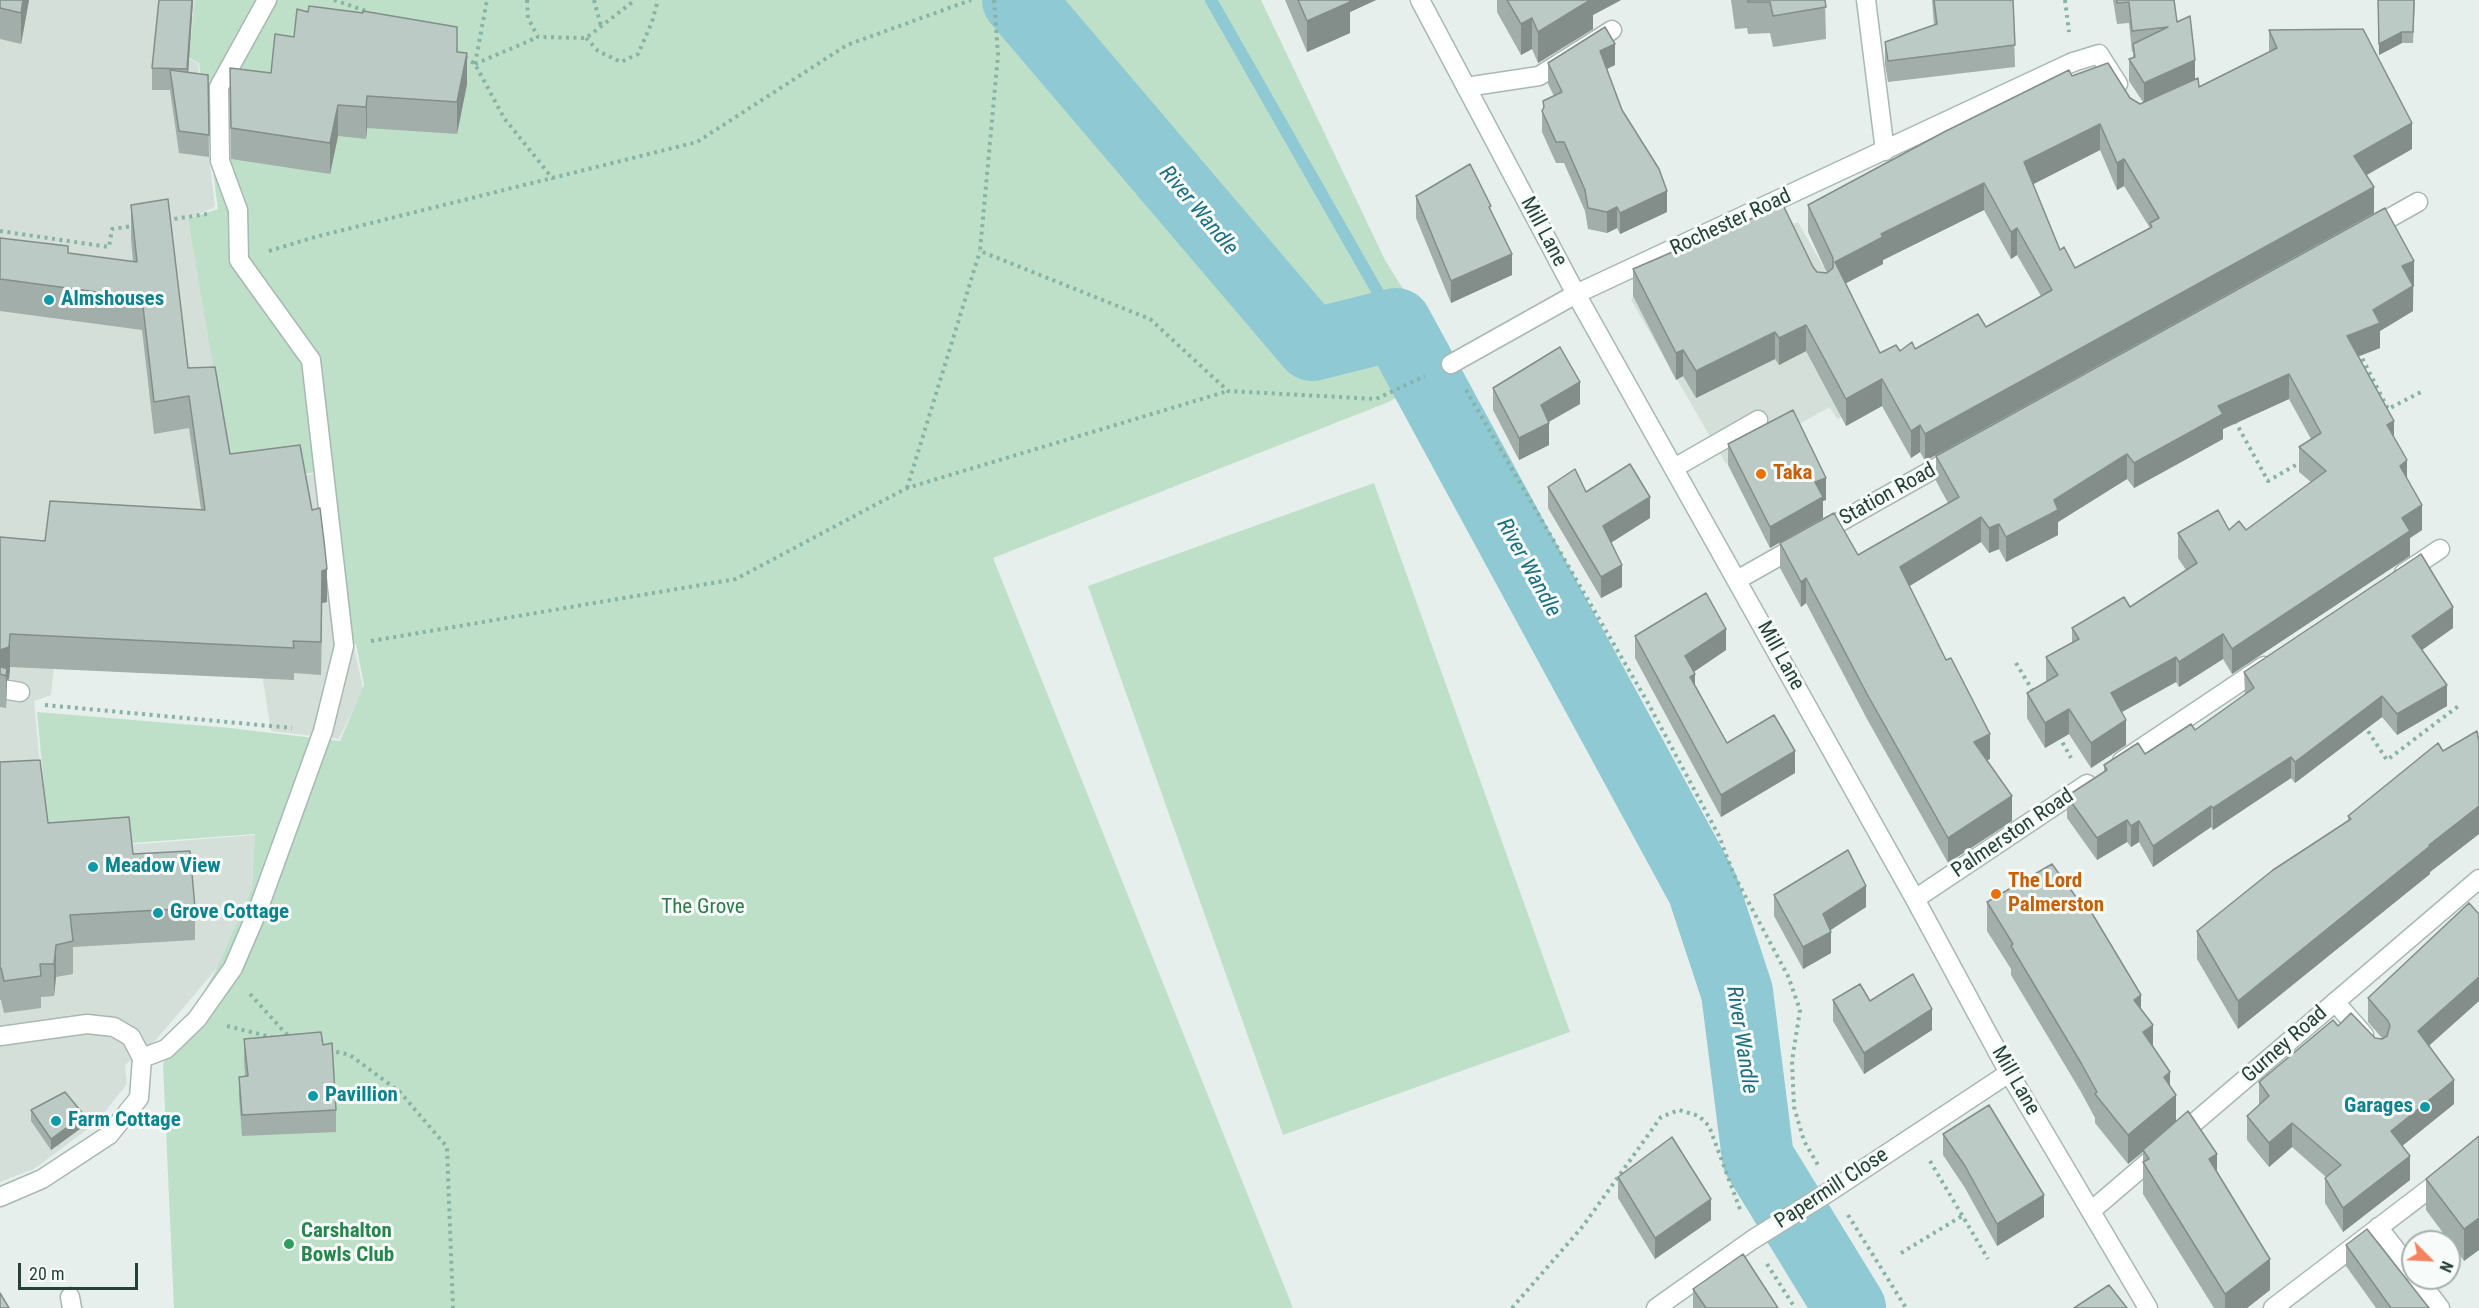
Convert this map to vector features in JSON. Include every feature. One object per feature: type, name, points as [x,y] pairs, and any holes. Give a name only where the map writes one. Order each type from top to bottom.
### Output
[{"type":"street","points":[[142,1058],[166,1049],[197,1020],[230,972],[258,909],[322,731],[344,646],[311,360],[239,260],[238,210],[220,161],[219,87],[267,0]]},
{"type":"street","name":"Mill Lane","points":[[1420,0],[1576,294],[1915,899],[2009,1073],[2148,1308]]},
{"type":"street","points":[[1866,0],[1885,151]]},
{"type":"street","points":[[1466,87],[1539,76],[1612,30]]},
{"type":"street","name":"Rochester Road","points":[[1451,364],[1576,294],[2073,62],[2099,54],[2128,100]]},
{"type":"street","points":[[1780,200],[1789,220]]},
{"type":"street","points":[[2351,239],[2418,202]]},
{"type":"street","points":[[1674,468],[1758,420]]},
{"type":"street","name":"Station Road","points":[[1737,580],[1970,449]]},
{"type":"street","points":[[2392,581],[2440,549]]},
{"type":"street","name":"Palmerston Road","points":[[1915,899],[2276,658]]},
{"type":"street","name":"Gurney Road","points":[[2091,1210],[2479,879]]},
{"type":"street","points":[[2335,1002],[2379,1052]]},
{"type":"street","points":[[0,1036],[87,1024],[114,1027],[131,1037],[142,1058],[139,1098],[109,1135],[42,1179],[0,1197]]},
{"type":"street","name":"Papermill Close","points":[[1656,1308],[1752,1240],[2009,1073]]},
{"type":"street","points":[[2273,1308],[2479,1151]]},
{"type":"street","points":[[2378,1227],[2401,1257]]},
{"type":"street","points":[[2426,1290],[2440,1308]]},
{"type":"path","points":[[334,0],[376,15]]},
{"type":"path","points":[[475,64],[487,0]]},
{"type":"path","points":[[527,0],[528,18],[538,37]]},
{"type":"path","points":[[594,0],[601,26]]},
{"type":"path","points":[[475,64],[538,37],[586,38],[635,0]]},
{"type":"path","points":[[586,38],[598,51],[621,62],[638,54],[652,22],[658,0]]},
{"type":"path","points":[[239,260],[315,237],[697,142],[847,45],[971,0]]},
{"type":"path","points":[[907,488],[980,251],[998,55],[994,0]]},
{"type":"path","points":[[457,51],[475,64],[504,118],[553,179]]},
{"type":"path","points":[[158,222],[238,210]]},
{"type":"path","points":[[0,231],[110,247],[112,229],[135,225]]},
{"type":"path","points":[[980,251],[1150,319],[1228,391]]},
{"type":"path","points":[[2356,345],[2388,409]]},
{"type":"path","points":[[1451,364],[1648,703],[1719,836],[1734,875],[1788,976],[1800,1010],[1792,1061],[1794,1107],[1804,1141],[1827,1193],[1906,1308]]},
{"type":"path","points":[[344,646],[736,579],[907,488],[1228,391],[1376,399],[1434,372]]},
{"type":"path","points":[[2378,415],[2421,392]]},
{"type":"path","points":[[2229,411],[2268,481],[2308,457]]},
{"type":"path","points":[[2016,663],[2040,703]]},
{"type":"path","points":[[2362,723],[2387,760],[2461,704]]},
{"type":"path","points":[[41,705],[322,731]]},
{"type":"path","points":[[2058,734],[2086,784]]},
{"type":"path","points":[[197,1020],[294,1042],[230,972]]},
{"type":"path","points":[[328,1050],[350,1055],[400,1092],[447,1147],[453,1308]]},
{"type":"path","points":[[1512,1308],[1583,1226],[1661,1117],[1679,1110],[1699,1116],[1709,1126],[1752,1240],[1795,1308]]},
{"type":"path","points":[[1914,1135],[1988,1259]]},
{"type":"path","points":[[1901,1253],[1962,1216]]},
{"type":"shaded area","points":[[0,0],[195,0],[189,59],[198,63],[215,207],[188,219],[234,485],[363,467],[347,612],[363,689],[339,739],[271,731],[245,565],[64,572],[51,695],[34,701],[48,851],[255,835],[252,886],[217,968],[155,1041],[125,1065],[127,1084],[96,1123],[34,1169],[0,1182]]},
{"type":"shaded area","points":[[1798,222],[1858,328],[1879,402],[1837,419],[1830,407],[1726,464],[1631,300],[1636,291]]},
{"type":"green space","name":"The Grove","points":[[195,0],[1261,0],[1385,260],[1453,370],[1386,403],[993,558],[1293,1308],[174,1308],[163,1064],[216,970],[252,887],[255,834],[50,849],[37,712],[230,728],[340,741],[364,685],[356,644],[344,646],[324,471],[233,484],[188,219],[218,209],[199,63],[189,58]]},
{"type":"green space","points":[[1374,483],[1570,1032],[1283,1135],[1088,586]]},
{"type":"building","points":[[0,0],[23,0],[21,13],[0,8]]},
{"type":"building","points":[[159,0],[192,0],[187,69],[152,68]]},
{"type":"building","points":[[1298,0],[1349,0],[1350,2],[1307,21]]},
{"type":"building","points":[[1507,0],[1590,0],[1538,32],[1532,18],[1521,24]]},
{"type":"building","points":[[1748,0],[1825,0],[1826,7],[1773,16],[1770,2],[1748,2]]},
{"type":"building","points":[[1934,0],[2013,0],[2015,45],[1888,61],[1885,42],[1937,24]]},
{"type":"building","points":[[2117,0],[2174,0],[2177,22],[2190,16],[2195,60],[2144,83],[2129,59],[2135,57],[2133,44],[2168,27],[2132,31],[2129,2],[2117,3]]},
{"type":"building","points":[[2378,0],[2414,0],[2413,32],[2402,32],[2379,44]]},
{"type":"building","points":[[309,6],[363,13],[363,11],[457,27],[457,52],[467,53],[457,102],[367,96],[366,107],[338,105],[330,143],[231,128],[230,68],[271,73],[275,34],[294,37],[297,9],[308,12]]},
{"type":"building","points":[[1605,27],[1615,44],[1600,51],[1622,110],[1659,169],[1667,191],[1620,213],[1617,207],[1607,212],[1588,208],[1585,190],[1564,142],[1556,142],[1542,111],[1543,101],[1562,92],[1548,63]]},
{"type":"building","points":[[2363,29],[2412,123],[2354,156],[2374,187],[1925,434],[1920,425],[1911,431],[1882,379],[1846,399],[1806,325],[1779,338],[1775,332],[1696,371],[1683,350],[1676,353],[1633,269],[1714,234],[1715,237],[1782,203],[1813,267],[1817,272],[1827,273],[1833,268],[1833,258],[1808,205],[1944,132],[2069,70],[2072,76],[2108,63],[2130,98],[2140,104],[2198,78],[2199,87],[2277,48],[2269,30]],"holes":[[[2100,124],[2117,163],[2124,159],[2159,218],[2150,223],[2152,227],[2075,268],[2064,247],[2060,250],[2024,162]],[[1984,183],[2011,232],[2017,228],[2052,290],[1986,327],[1978,314],[1915,349],[1912,342],[1900,351],[1896,345],[1880,353],[1835,262],[1883,237],[1881,234]]]},
{"type":"building","points":[[170,70],[208,75],[209,135],[179,131]]},
{"type":"building","points":[[1470,164],[1512,254],[1451,281],[1416,196]]},
{"type":"building","points":[[168,199],[188,368],[215,367],[230,454],[300,445],[312,510],[320,508],[327,569],[322,571],[321,642],[293,641],[294,648],[10,634],[9,647],[0,650],[0,537],[45,541],[50,501],[205,510],[189,396],[154,402],[142,298],[0,279],[0,238],[68,246],[68,253],[137,262],[131,205]]},
{"type":"building","points":[[2385,208],[2414,261],[2402,266],[2413,286],[2373,310],[2380,323],[2347,336],[2394,421],[2387,425],[2407,460],[2400,466],[2422,505],[2402,518],[2410,531],[2232,649],[2223,634],[2179,662],[2176,657],[2111,693],[2126,720],[2091,743],[2069,709],[2045,723],[2027,693],[2058,675],[2046,657],[2079,639],[2072,628],[2124,597],[2130,607],[2197,563],[2178,533],[2218,510],[2229,530],[2239,521],[2246,530],[2326,471],[2299,447],[2321,433],[2289,374],[2218,406],[2223,414],[2134,463],[2127,454],[2054,500],[2058,510],[2006,537],[1999,524],[1989,528],[1981,517],[1900,567],[1946,660],[1951,658],[1990,734],[1974,742],[2012,796],[1948,838],[1867,694],[1806,578],[1801,582],[1780,543],[1834,513],[1858,555],[1959,497],[1936,456]]},
{"type":"building","points":[[1560,347],[1580,382],[1541,405],[1549,423],[1519,438],[1493,388]]},
{"type":"building","points":[[1793,410],[1826,478],[1815,482],[1823,497],[1770,527],[1728,444]]},
{"type":"building","points":[[1630,464],[1650,497],[1603,526],[1622,565],[1601,577],[1548,487],[1575,469],[1586,492]]},
{"type":"building","points":[[2421,554],[2453,607],[2412,636],[2447,685],[2397,714],[2382,696],[2295,762],[2291,757],[2213,808],[2211,806],[2153,846],[2139,821],[2131,826],[2127,820],[2097,838],[2067,796],[2107,770],[2104,765],[2138,743],[2145,754],[2191,724],[2195,730],[2254,688],[2244,672]]},
{"type":"building","points":[[1706,593],[1726,629],[1685,656],[1695,674],[1690,677],[1727,743],[1774,715],[1795,751],[1721,795],[1635,636]]},
{"type":"building","points":[[0,666],[7,669],[6,676],[0,674]]},
{"type":"building","points":[[2477,731],[2479,806],[2238,1001],[2197,931],[2273,870],[2351,819],[2348,816],[2438,743],[2443,751]]},
{"type":"building","points":[[40,760],[48,823],[129,817],[133,854],[190,851],[195,908],[70,915],[73,941],[56,945],[54,964],[40,964],[41,976],[4,981],[0,968],[0,762]]},
{"type":"building","points":[[1848,850],[1866,886],[1823,914],[1831,932],[1803,947],[1774,895]]},
{"type":"building","points":[[2052,864],[2087,912],[2090,910],[2141,995],[2134,1000],[2153,1025],[2143,1032],[2170,1072],[2164,1077],[2176,1095],[2128,1135],[2095,1094],[2097,1092],[2081,1063],[1987,902]]},
{"type":"building","points":[[2469,903],[2479,914],[2479,977],[2418,1031],[2454,1080],[2391,1131],[2410,1156],[2343,1208],[2325,1178],[2341,1165],[2292,1123],[2269,1143],[2247,1116],[2269,1096],[2259,1082],[2333,1020],[2338,1026],[2351,1013],[2375,1038],[2382,1039],[2387,1036],[2390,1026],[2388,1021],[2368,998]]},
{"type":"building","points":[[1913,974],[1932,1009],[1864,1053],[1833,1000],[1860,984],[1870,1001]]},
{"type":"building","points":[[321,1032],[323,1045],[332,1043],[336,1110],[242,1115],[239,1077],[248,1076],[244,1039]]},
{"type":"building","name":"Farm Cottage","points":[[65,1092],[84,1115],[51,1139],[31,1110]]},
{"type":"building","points":[[1989,1105],[2044,1195],[1997,1224],[1965,1166],[1943,1134]]},
{"type":"building","points":[[2188,1111],[2217,1154],[2209,1159],[2270,1259],[2225,1294],[2143,1162],[2149,1159],[2143,1150]]},
{"type":"building","points":[[2479,1136],[2479,1218],[2464,1229],[2426,1179]]},
{"type":"building","points":[[1672,1137],[1711,1199],[1655,1238],[1618,1177]]},
{"type":"building","points":[[2367,1229],[2401,1272],[2401,1290],[2415,1290],[2429,1308],[2391,1308],[2346,1245]]},
{"type":"building","points":[[1743,1254],[1778,1308],[1706,1308],[1693,1289]]},
{"type":"building","points":[[2109,1285],[2127,1308],[2074,1308]]},
{"type":"building","points":[[0,1293],[9,1308],[0,1308]]},
{"type":"waterway","name":"River Wandle","points":[[1018,0],[1312,345],[1396,324],[1703,889],[1737,992],[1758,1158],[1850,1308]]},
{"type":"waterway","points":[[1211,0],[1396,324]]},
{"type":"place","name":"Almshouses","points":[[49,300]]},
{"type":"place","name":"Taka","points":[[1761,474]]},
{"type":"place","name":"Meadow View","points":[[93,867]]},
{"type":"place","name":"The Lord Palmerston","points":[[1996,894]]},
{"type":"place","name":"Grove Cottage","points":[[158,913]]},
{"type":"place","name":"Pavillion","points":[[313,1096]]},
{"type":"place","name":"Garages","points":[[2425,1107]]},
{"type":"place","name":"Farm Cottage","points":[[56,1121]]},
{"type":"place","name":"Carshalton Bowls Club","points":[[289,1244]]}]
